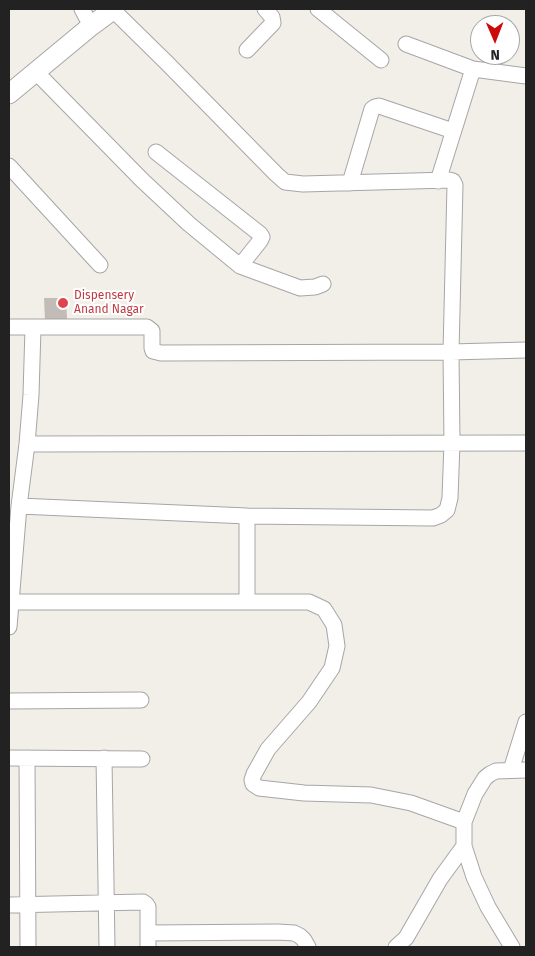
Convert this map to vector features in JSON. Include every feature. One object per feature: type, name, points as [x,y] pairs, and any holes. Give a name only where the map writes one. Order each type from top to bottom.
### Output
[{"type":"street","points":[[82,9],[91,26]]},
{"type":"street","points":[[9,94],[113,9],[286,182],[303,184],[450,180],[453,181],[455,186],[450,498],[447,510],[441,515],[433,518],[247,516],[19,506]]},
{"type":"street","points":[[246,50],[273,23],[272,18],[265,9]]},
{"type":"street","points":[[318,9],[381,60]]},
{"type":"street","points":[[406,44],[473,70],[526,76]]},
{"type":"street","points":[[438,181],[473,70]]},
{"type":"street","points":[[36,72],[149,187],[188,224],[240,266],[300,288],[315,287],[323,284]]},
{"type":"street","points":[[350,183],[372,109],[375,107],[379,106],[453,131]]},
{"type":"street","points":[[156,152],[260,234],[262,237],[260,241],[240,266]]},
{"type":"street","points":[[9,166],[100,265]]},
{"type":"street","points":[[9,327],[147,327],[152,331],[153,351],[161,353],[526,350]]},
{"type":"street","points":[[9,627],[11,574],[19,506],[16,468],[27,444],[33,328]]},
{"type":"street","points":[[27,444],[526,444]]},
{"type":"street","points":[[247,516],[247,602]]},
{"type":"street","points":[[10,602],[309,602],[324,609],[334,625],[338,646],[332,668],[310,702],[268,749],[254,774],[253,784],[259,788],[295,792],[371,795],[411,803],[464,822]]},
{"type":"street","points":[[9,701],[141,700]]},
{"type":"street","points":[[511,770],[526,722]]},
{"type":"street","points":[[9,758],[142,759]]},
{"type":"street","points":[[27,758],[28,947]]},
{"type":"street","points":[[104,758],[107,947]]},
{"type":"street","points":[[512,947],[484,899],[474,877],[464,846],[464,822],[475,794],[485,778],[496,771],[526,770]]},
{"type":"street","points":[[396,947],[406,938],[440,879],[464,846]]},
{"type":"street","points":[[9,904],[143,902],[148,907],[148,940],[278,932],[300,936],[308,947]]},
{"type":"building","points":[[44,298],[66,298],[67,319],[45,320]]},
{"type":"place","name":"Dispensery Anand Nagar","points":[[63,303]]}]
